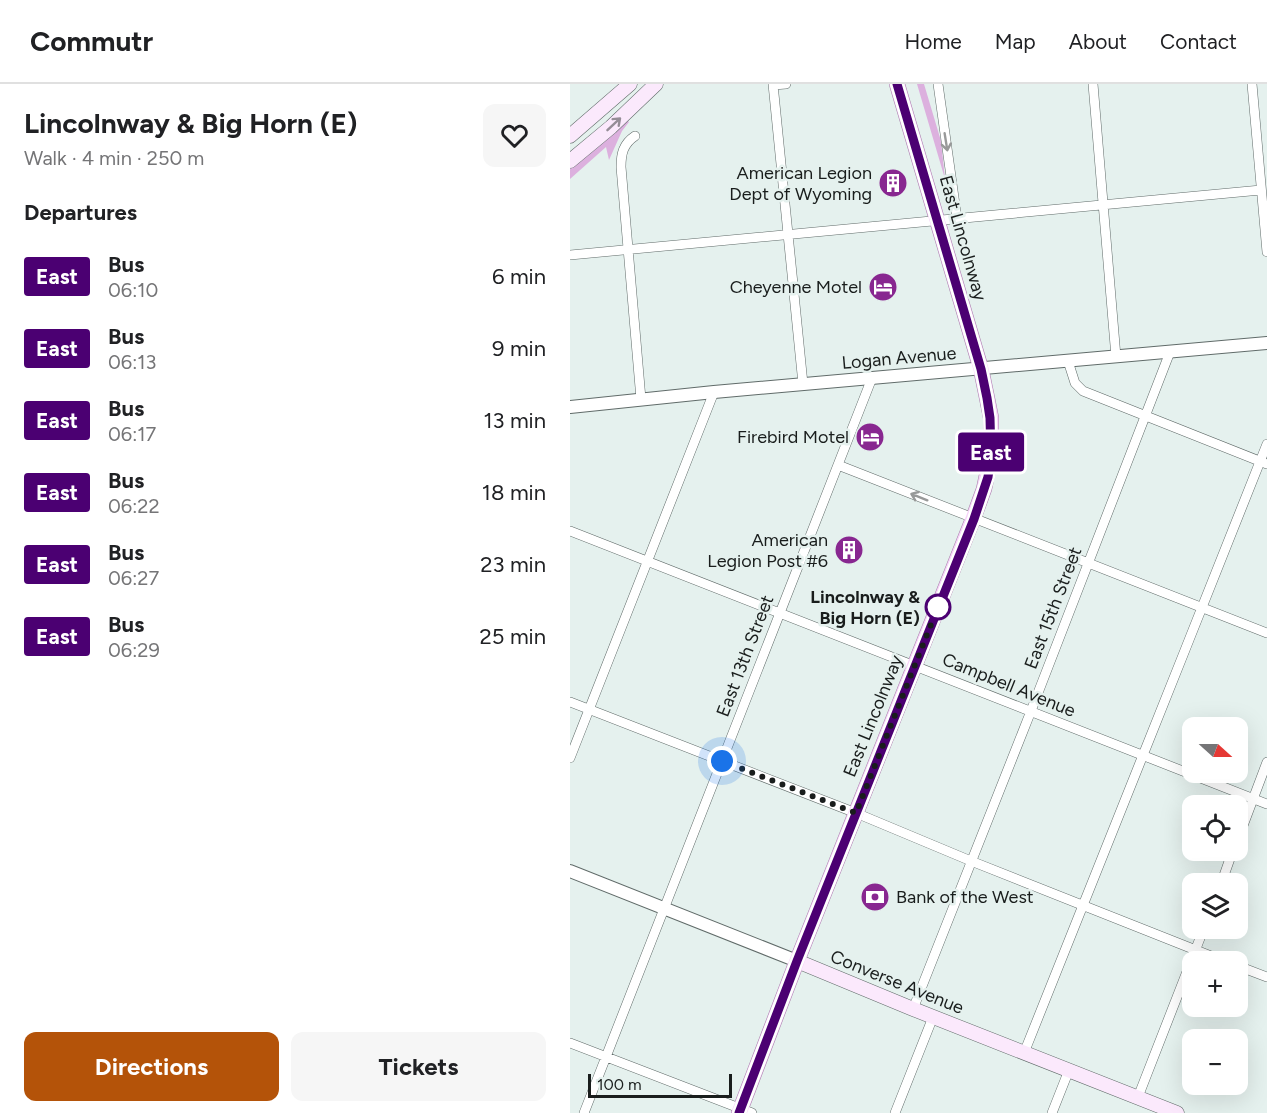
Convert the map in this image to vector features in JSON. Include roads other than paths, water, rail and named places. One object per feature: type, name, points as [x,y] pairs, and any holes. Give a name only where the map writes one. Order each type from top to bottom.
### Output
[{"type":"main road","points":[[570,136],[630,84]]},
{"type":"main road","points":[[570,161],[611,127],[656,84]]},
{"type":"main road","name":"East Lincolnway","points":[[744,1112],[797,961],[974,519],[988,477],[991,456],[990,418],[981,369],[897,84]]},
{"type":"main road","name":"Converse Avenue","points":[[797,961],[913,1010],[1177,1113]]},
{"type":"street","points":[[786,84],[773,85],[803,384]]},
{"type":"street","points":[[938,84],[957,219]]},
{"type":"street","points":[[1093,84],[1116,357]]},
{"type":"street","points":[[1252,84],[1267,252]]},
{"type":"street","points":[[635,136],[621,154],[627,250],[641,399]]},
{"type":"street","points":[[570,255],[1262,190]]},
{"type":"street","name":"Logan Avenue","points":[[570,407],[1267,343]]},
{"type":"street","name":"East 15th Street","points":[[913,1010],[1170,352]]},
{"type":"street","points":[[1068,361],[1075,383],[1083,391],[1264,463]]},
{"type":"street","name":"East 13th Street","points":[[584,1113],[872,378]]},
{"type":"street","points":[[570,758],[714,392]]},
{"type":"street","points":[[1024,1053],[1201,608],[1264,463],[1267,444]]},
{"type":"street","points":[[838,465],[1267,633]]},
{"type":"street","name":"Campbell Avenue","points":[[570,531],[1267,804]]},
{"type":"street","points":[[570,702],[856,813],[1196,950]]},
{"type":"street","points":[[1248,812],[1267,762]]},
{"type":"street","name":"Converse Avenue","points":[[570,871],[797,961]]},
{"type":"street","points":[[1138,1097],[1200,939]]},
{"type":"street","points":[[1248,970],[1267,978]]},
{"type":"street","points":[[895,1113],[933,1017]]},
{"type":"street","points":[[570,1043],[744,1112]]},
{"type":"street","points":[[1052,1113],[1069,1070]]},
{"type":"place","name":"American Legion Dept of Wyoming","points":[[893,183]]},
{"type":"place","name":"Cheyenne Motel","points":[[883,287]]},
{"type":"place","name":"Firebird Motel","points":[[870,437]]},
{"type":"place","name":"American Legion Post #6","points":[[849,550]]},
{"type":"place","name":"Lincolnway & Big Horn (E)","points":[[938,607]]},
{"type":"place","name":"Bank of the West","points":[[875,897]]}]
